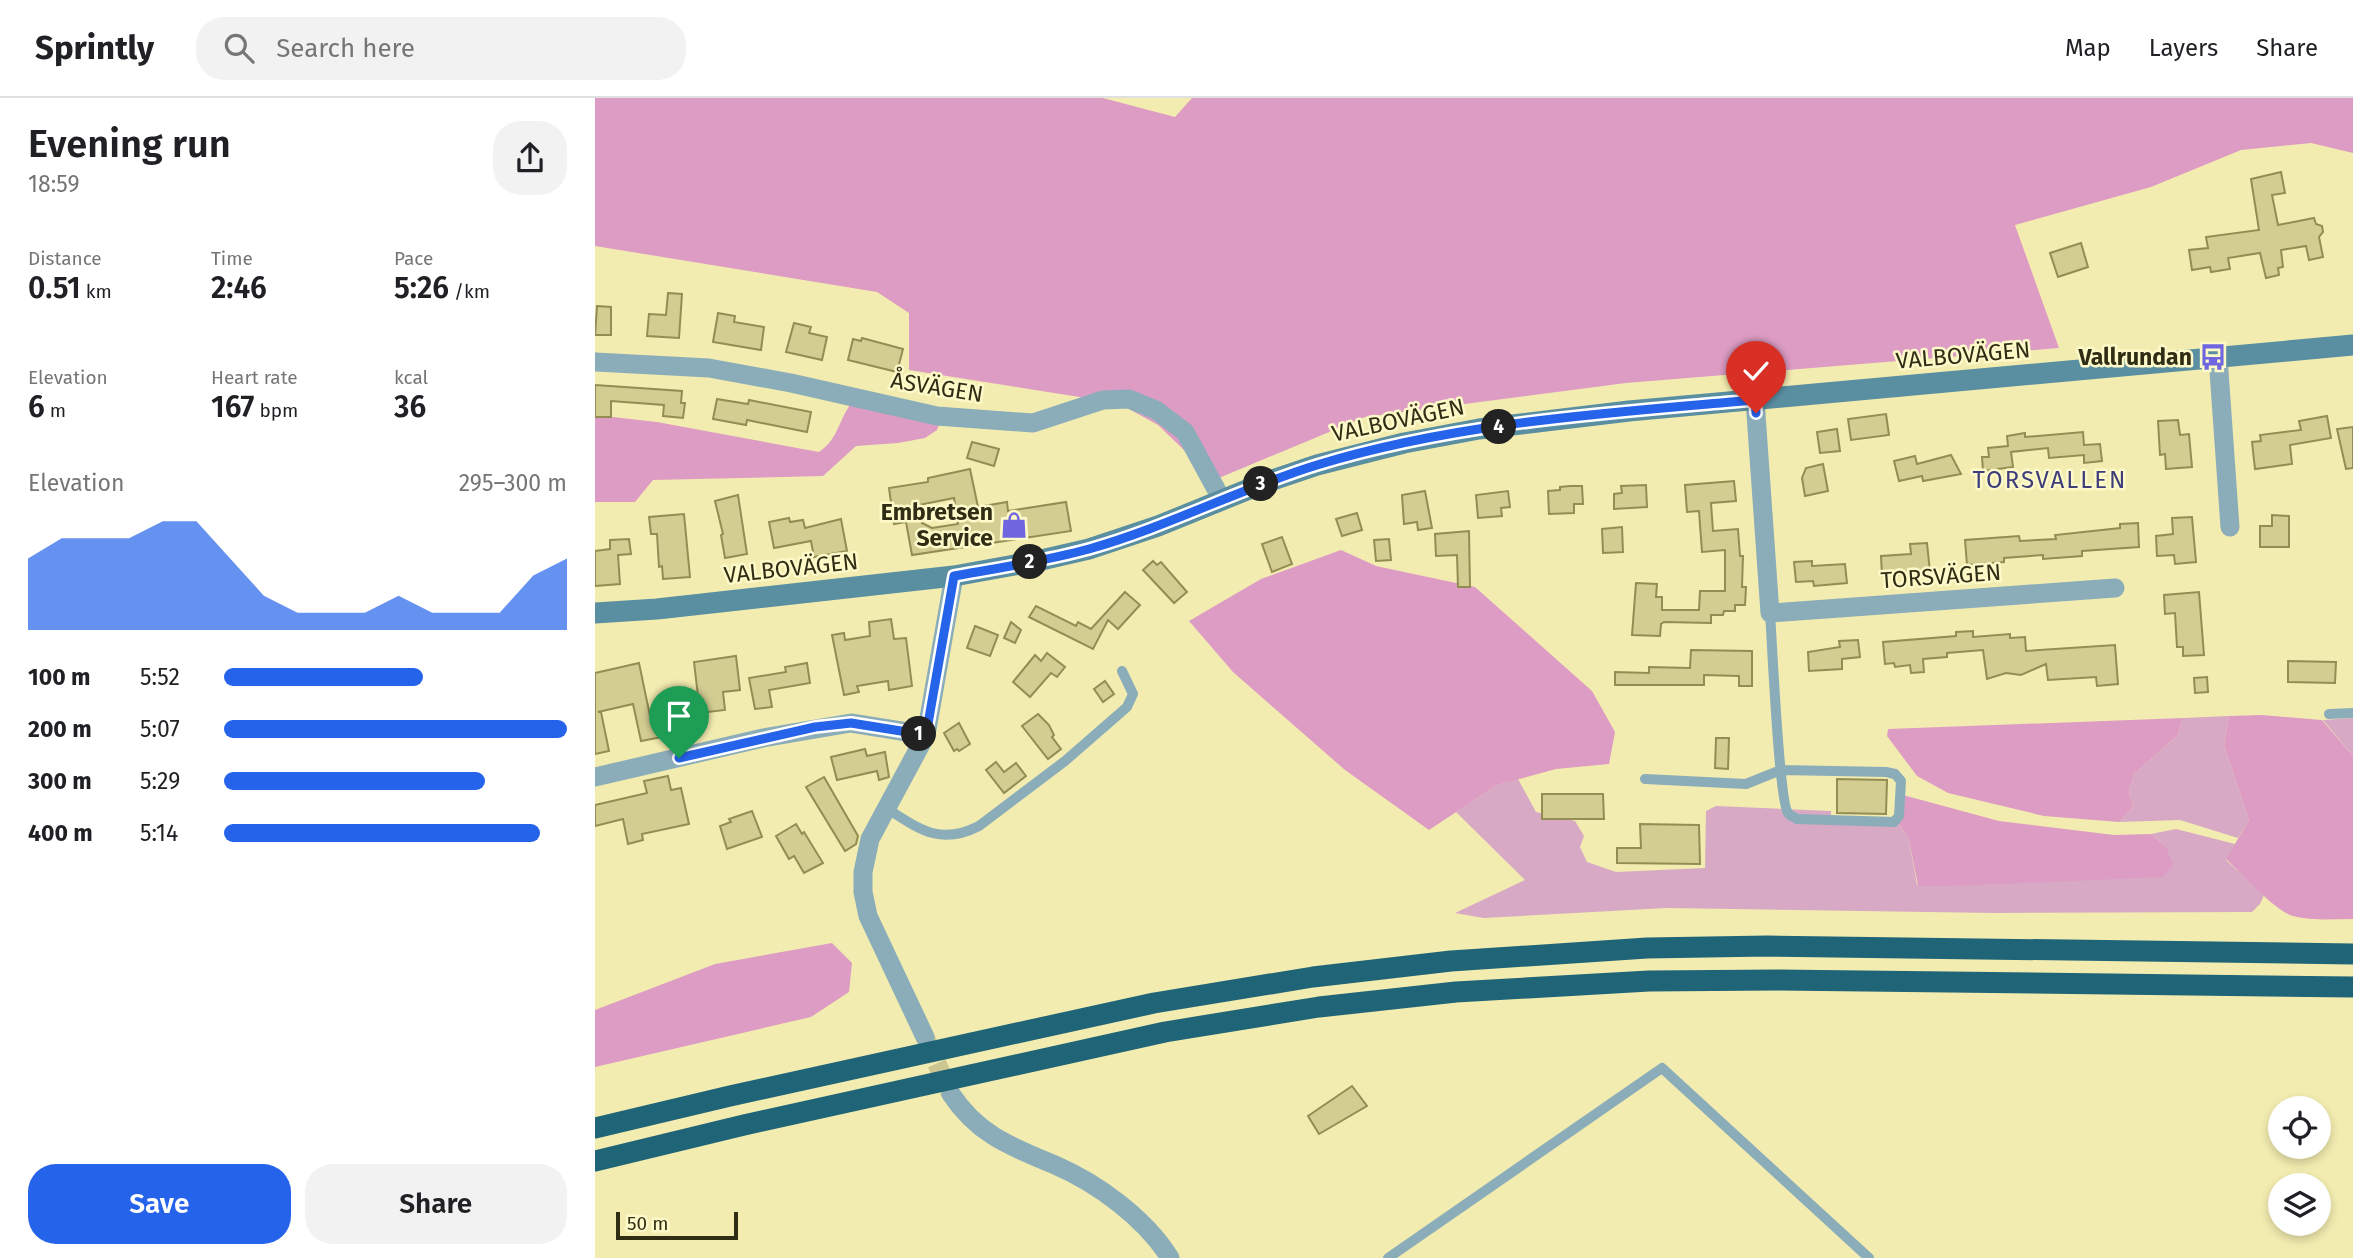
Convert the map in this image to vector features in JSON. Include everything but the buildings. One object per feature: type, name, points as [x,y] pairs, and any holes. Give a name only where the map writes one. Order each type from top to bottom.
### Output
[{"type":"highway","points":[[595,1128],[1154,1003],[1313,978],[1451,961],[1647,948],[1768,946],[2353,954]]},
{"type":"highway","points":[[595,1161],[1165,1032],[1319,1007],[1456,992],[1649,981],[1778,980],[2353,987]]},
{"type":"main road","name":"VALBOVÄGEN","points":[[595,613],[657,609],[954,576],[1089,549],[1158,526],[1222,499],[1317,465],[1439,436],[1567,417],[2353,345]]},
{"type":"street","points":[[2218,357],[2230,527]]},
{"type":"street","name":"ÅSVÄGEN","points":[[595,362],[709,368],[791,383],[937,416],[1033,423],[1103,400],[1129,399],[1156,410],[1185,432],[1222,499]]},
{"type":"street","points":[[1755,400],[1770,613]]},
{"type":"street","points":[[925,1037],[868,916],[863,892],[863,872],[870,839],[926,735],[954,576]]},
{"type":"street","name":"TORSVÄGEN","points":[[1770,613],[2115,589]]},
{"type":"street","points":[[595,777],[776,736],[851,723],[926,735]]},
{"type":"street","points":[[951,1094],[963,1113],[1007,1145],[1069,1172],[1139,1219],[1170,1258]]},
{"type":"lane","points":[[1645,779],[1746,785],[1781,770],[1886,772],[1895,774],[1901,781],[1899,816],[1894,822],[1797,819],[1788,813],[1783,798],[1781,770],[1770,613]]},
{"type":"lane","points":[[885,807],[915,826],[948,837],[963,834],[979,826],[1065,761],[1127,708],[1133,694],[1122,671]]},
{"type":"lane","points":[[2329,714],[2353,713]]},
{"type":"lane","points":[[1388,1258],[1661,1068],[1869,1258]]},
{"type":"shaded area","points":[[595,98],[1103,98],[1175,117],[1192,98],[2353,98],[2353,153],[2311,143],[2241,150],[2151,187],[2015,225],[2059,348],[1626,383],[1365,417],[1207,483],[1185,451],[1158,425],[1118,403],[909,370],[909,313],[877,292],[595,246]]},
{"type":"shaded area","points":[[854,400],[941,419],[937,430],[925,438],[856,446],[823,476],[653,480],[635,502],[595,502],[595,415],[657,422],[819,452],[831,440]]},
{"type":"shaded area","points":[[1341,550],[1376,566],[1475,587],[1592,691],[1615,732],[1609,764],[1556,769],[1497,785],[1429,830],[1345,770],[1233,672],[1189,621],[1261,579]]},
{"type":"shaded area","points":[[2262,715],[2322,720],[2353,756],[2353,919],[2308,919],[2286,913],[2226,859],[2249,820],[2224,745],[2229,716]]},
{"type":"shaded area","points":[[2229,716],[2224,745],[2249,820],[2238,838],[2180,820],[2119,822],[2133,807],[2129,791],[2134,774],[2178,735],[2183,718]]},
{"type":"shaded area","points":[[2183,718],[2178,735],[2134,774],[2129,791],[2133,807],[2119,822],[2044,816],[1948,793],[1917,776],[1887,736],[1888,729]]},
{"type":"shaded area","points":[[2353,718],[2353,756],[2323,720]]},
{"type":"shaded area","points":[[1518,779],[1536,812],[1575,821],[1584,836],[1580,847],[1587,862],[1616,872],[1705,868],[1706,811],[1716,806],[1831,811],[1831,822],[1898,822],[1909,840],[1917,885],[2166,847],[2151,834],[2176,829],[2235,844],[2226,860],[2264,895],[2252,912],[1994,913],[1667,908],[1484,918],[1455,913],[1525,880],[1456,812],[1497,785]]},
{"type":"shaded area","points":[[1903,795],[1999,821],[2114,835],[2151,834],[2166,847],[2173,865],[2163,877],[1918,886],[1909,840],[1898,822]]},
{"type":"shaded area","points":[[832,943],[852,963],[849,992],[811,1017],[595,1067],[595,1010],[715,964]]},
{"type":"tunnel","points":[[925,1037],[950,1093]]},
{"type":"place","name":"Vallrundan","points":[[2213,357]]},
{"type":"place","name":"Embretsen Service","points":[[1014,525]]},
{"type":"district","name":"TORSVALLEN","points":[[2050,480]]},
{"type":"route","points":[[679,758],[815,727],[851,723],[926,735],[954,576],[1089,549],[1158,526],[1264,483],[1317,465],[1439,436],[1567,417],[1755,400],[1756,413]]}]
